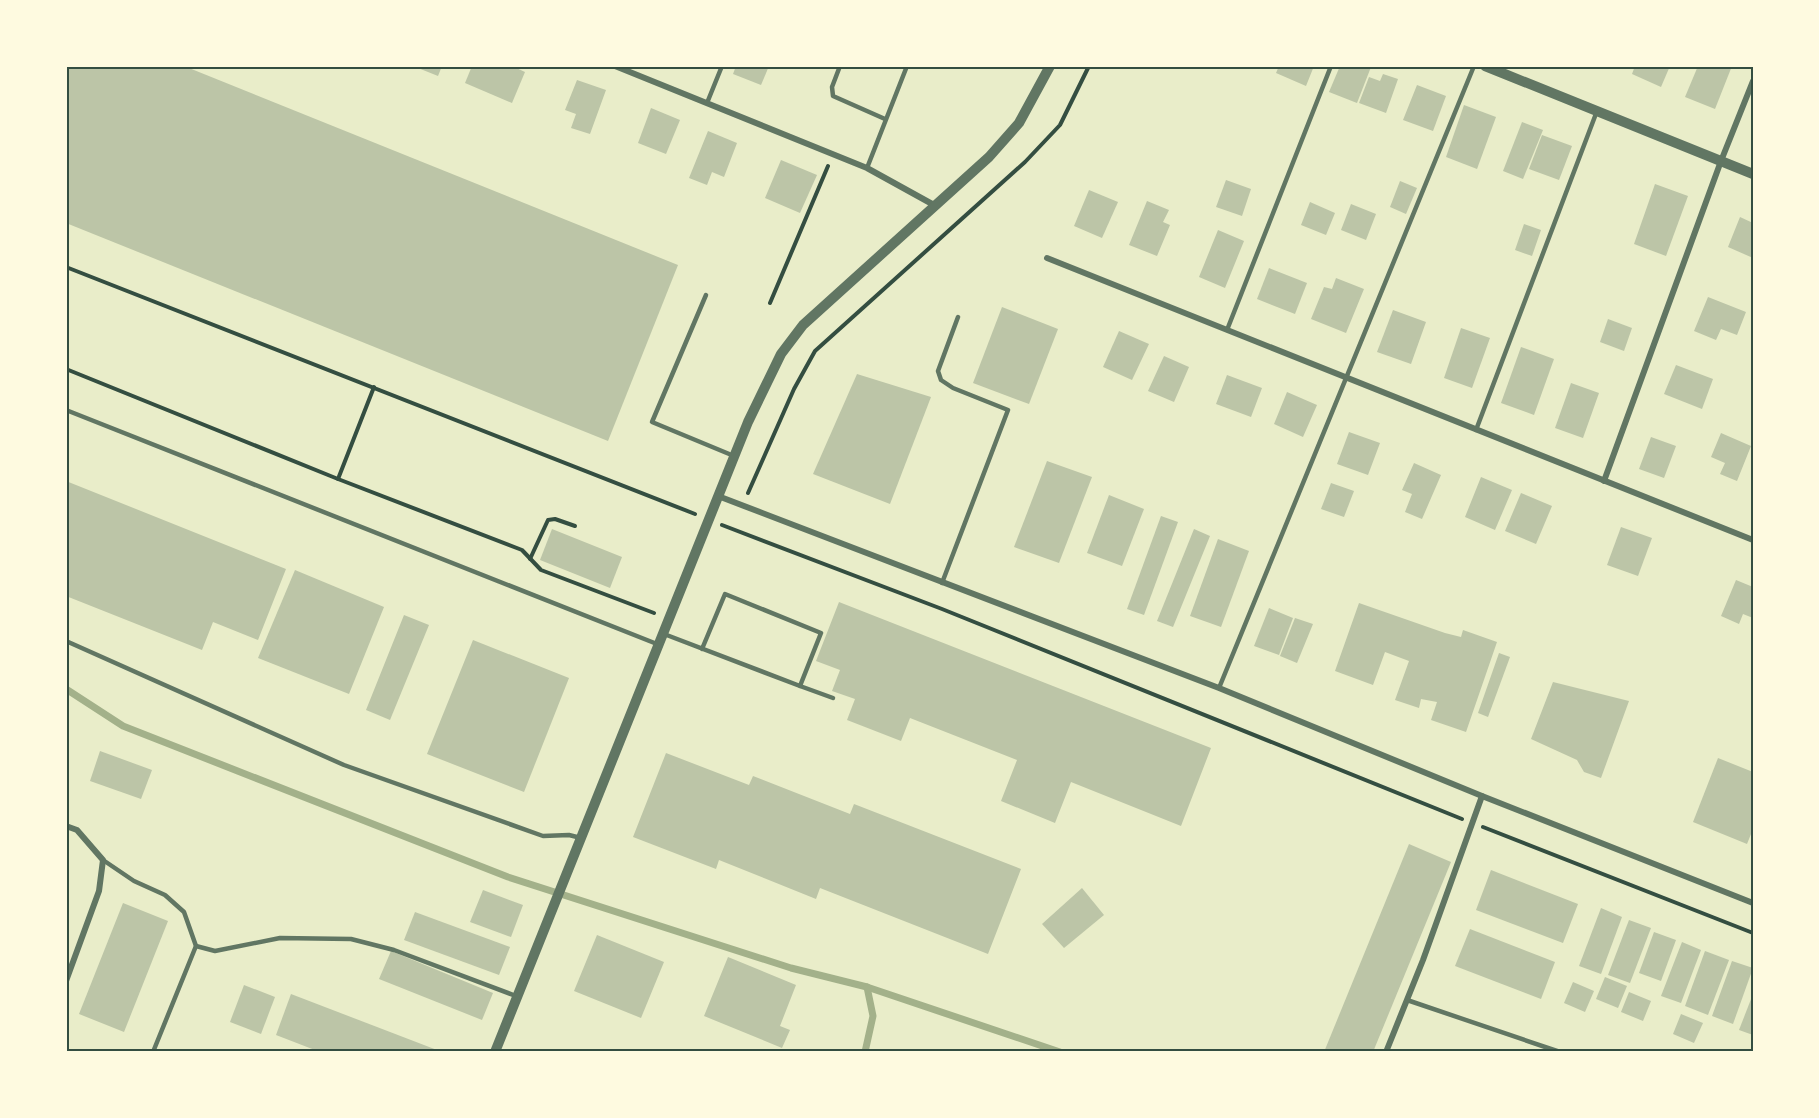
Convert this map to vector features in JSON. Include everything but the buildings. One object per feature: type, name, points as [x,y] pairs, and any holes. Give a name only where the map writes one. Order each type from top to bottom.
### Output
[{"type":"street","points":[[615,66],[867,168],[934,205]]},
{"type":"street","points":[[495,1052],[734,456],[781,354],[803,325],[989,157],[1019,123],[1050,66]]},
{"type":"street","points":[[1485,66],[1753,174]]},
{"type":"street","points":[[1604,481],[1720,162],[1753,81]]},
{"type":"street","points":[[1047,258],[1753,540]]},
{"type":"street","points":[[718,496],[1219,688],[1482,796],[1753,903]]},
{"type":"street","points":[[1386,1052],[1474,824],[1482,796]]},
{"type":"street","points":[[66,826],[77,830],[103,860],[99,891],[66,981]]},
{"type":"lane","points":[[707,103],[722,66]]},
{"type":"lane","points":[[840,66],[832,87],[833,96],[885,119]]},
{"type":"lane","points":[[867,168],[907,66]]},
{"type":"lane","points":[[1227,330],[1331,66]]},
{"type":"lane","points":[[1219,688],[1474,66]]},
{"type":"lane","points":[[1476,430],[1597,111]]},
{"type":"lane","points":[[706,295],[652,422],[734,456]]},
{"type":"lane","points":[[942,583],[1008,410],[953,388],[941,380],[938,371],[958,317]]},
{"type":"lane","points":[[66,410],[662,640],[702,649],[833,698]]},
{"type":"lane","points":[[702,649],[725,594],[822,633],[800,686]]},
{"type":"lane","points":[[66,641],[344,765],[543,836],[569,835],[581,838]]},
{"type":"lane","points":[[103,860],[134,881],[165,895],[184,912],[196,946],[153,1052]]},
{"type":"lane","points":[[196,946],[215,951],[280,938],[351,939],[394,950],[518,997]]},
{"type":"lane","points":[[1407,1000],[1560,1052]]},
{"type":"path","points":[[743,505],[794,389],[815,351],[1025,162],[1060,125],[1089,66]]},
{"type":"path","points":[[770,303],[833,154]]},
{"type":"path","points":[[66,267],[374,387],[482,432]]},
{"type":"path","points":[[66,369],[338,479],[522,550],[541,570],[654,613]]},
{"type":"path","points":[[338,479],[374,387]]},
{"type":"path","points":[[530,560],[548,520],[555,519],[575,526]]},
{"type":"path","points":[[935,606],[1474,824],[1753,933]]},
{"type":"waterway","points":[[66,689],[123,726],[508,877],[791,968],[867,987],[1060,1052]]},
{"type":"waterway","points":[[865,1052],[873,1016],[867,987]]}]
